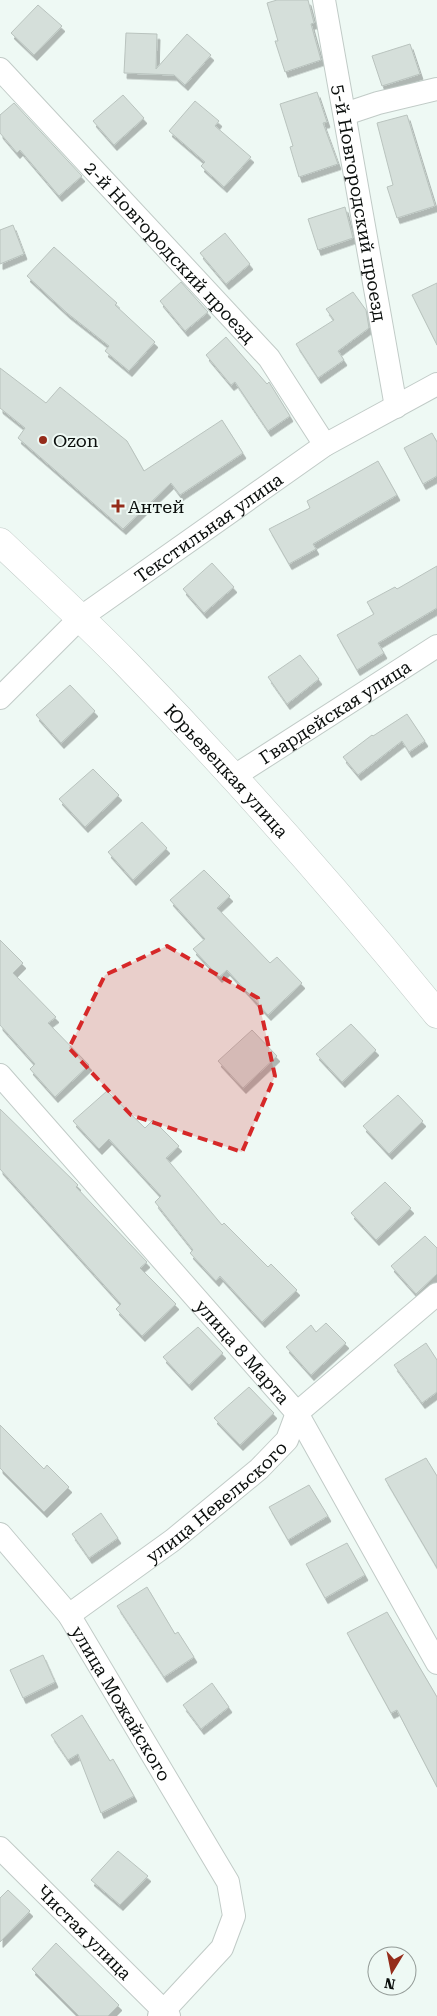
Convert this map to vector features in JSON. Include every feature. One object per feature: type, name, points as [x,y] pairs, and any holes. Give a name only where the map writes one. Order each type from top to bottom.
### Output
[{"type":"main road","name":"Юрьевецкая улица","points":[[0,542],[126,663],[232,777],[379,943],[437,1014]]},
{"type":"street","name":"5-й Новгородский проезд","points":[[324,0],[396,407]]},
{"type":"street","name":"2-й Новгородский проезд","points":[[0,69],[269,358],[325,445]]},
{"type":"street","points":[[344,114],[378,103],[437,90]]},
{"type":"street","name":"Текстильная улица","points":[[0,698],[80,618],[325,445],[437,384]]},
{"type":"street","name":"Гвардейская улица","points":[[232,777],[437,646]]},
{"type":"street","name":"улица 8 Марта","points":[[0,1075],[297,1413],[437,1662]]},
{"type":"street","name":"улица Невельского","points":[[69,1615],[173,1540],[260,1469],[287,1440],[297,1413],[437,1294]]},
{"type":"street","name":"улица Можайского","points":[[0,1534],[69,1615],[228,1882],[234,1916],[222,1948],[164,2015]]},
{"type":"street","name":"Чистая улица","points":[[0,1848],[164,2015]]},
{"type":"highlighted area","points":[[167,946],[258,998],[275,1076],[242,1152],[131,1115],[69,1048],[105,975]]},
{"type":"building","points":[[277,0],[308,0],[314,23],[311,24],[321,60],[285,72],[275,41],[278,41],[267,3]]},
{"type":"building","points":[[38,5],[62,26],[34,55],[11,33]]},
{"type":"building","points":[[126,33],[157,34],[156,69],[187,34],[211,55],[185,85],[174,75],[124,73]]},
{"type":"building","points":[[410,44],[420,74],[382,86],[372,56]]},
{"type":"building","points":[[317,92],[327,122],[323,123],[338,164],[299,177],[290,147],[293,146],[280,104]]},
{"type":"building","points":[[123,95],[144,118],[114,145],[93,121]]},
{"type":"building","points":[[195,101],[219,121],[215,126],[251,157],[224,187],[201,166],[205,162],[169,131]]},
{"type":"building","points":[[14,103],[82,176],[59,196],[20,150],[17,153],[0,133],[0,115]]},
{"type":"building","points":[[407,115],[435,206],[397,218],[387,187],[393,185],[377,123]]},
{"type":"building","points":[[345,207],[353,238],[318,250],[308,219]]},
{"type":"building","points":[[13,225],[24,254],[0,264],[0,230]]},
{"type":"building","points":[[225,233],[250,264],[226,284],[200,253]]},
{"type":"building","points":[[54,247],[117,303],[115,305],[155,342],[129,371],[105,351],[109,346],[67,313],[27,276]]},
{"type":"building","points":[[181,282],[208,312],[185,331],[160,301]]},
{"type":"building","points":[[437,283],[437,345],[412,295]]},
{"type":"building","points":[[353,292],[366,310],[369,328],[338,351],[344,360],[318,378],[296,344],[334,320],[326,309]]},
{"type":"building","points":[[226,337],[267,384],[269,382],[290,416],[268,431],[235,382],[231,385],[206,355]]},
{"type":"building","points":[[0,368],[46,403],[60,387],[127,441],[144,471],[222,420],[243,453],[180,495],[171,483],[123,529],[18,438],[25,428],[0,408]]},
{"type":"building","points":[[432,433],[437,442],[437,476],[423,484],[404,448]]},
{"type":"building","points":[[378,461],[397,495],[313,544],[316,549],[289,564],[269,529],[310,508],[307,501]]},
{"type":"building","points":[[212,563],[234,587],[204,613],[183,589]]},
{"type":"building","points":[[437,566],[437,608],[378,643],[384,653],[357,670],[337,635],[374,614],[367,602],[395,587],[397,589]]},
{"type":"building","points":[[300,655],[319,679],[287,704],[268,677]]},
{"type":"building","points":[[70,685],[95,711],[61,743],[36,715]]},
{"type":"building","points":[[407,714],[425,741],[409,752],[402,741],[358,775],[343,757],[372,735]]},
{"type":"building","points":[[93,769],[119,795],[85,827],[59,799]]},
{"type":"building","points":[[142,822],[167,848],[133,880],[108,852]]},
{"type":"building","points":[[204,870],[230,896],[217,908],[270,963],[277,957],[302,983],[268,1015],[227,970],[219,977],[193,949],[205,939],[170,900]]},
{"type":"building","points":[[0,940],[23,963],[13,973],[56,1017],[48,1023],[89,1065],[55,1097],[30,1069],[35,1064],[0,1025]]},
{"type":"building","points":[[351,1024],[376,1050],[342,1082],[316,1054]]},
{"type":"building","points":[[252,1030],[277,1056],[243,1088],[218,1061]]},
{"type":"building","points":[[107,1091],[145,1128],[153,1120],[179,1146],[166,1158],[222,1225],[224,1223],[268,1267],[271,1264],[297,1290],[262,1322],[220,1276],[216,1281],[190,1253],[193,1250],[155,1202],[161,1196],[109,1139],[99,1149],[73,1121]]},
{"type":"building","points":[[398,1095],[423,1121],[389,1154],[363,1126]]},
{"type":"building","points":[[0,1109],[78,1185],[76,1187],[147,1262],[140,1268],[176,1304],[142,1336],[116,1309],[121,1304],[0,1169]]},
{"type":"building","points":[[385,1182],[411,1208],[376,1240],[351,1213]]},
{"type":"building","points":[[425,1236],[437,1248],[437,1274],[416,1294],[391,1266]]},
{"type":"building","points":[[326,1323],[346,1343],[311,1375],[286,1347],[311,1325],[316,1332]]},
{"type":"building","points":[[198,1327],[223,1353],[189,1385],[163,1357]]},
{"type":"building","points":[[426,1343],[437,1360],[437,1392],[422,1403],[394,1365]]},
{"type":"building","points":[[249,1387],[274,1413],[240,1445],[214,1418]]},
{"type":"building","points":[[0,1425],[44,1469],[47,1465],[69,1487],[44,1512],[0,1468]]},
{"type":"building","points":[[426,1458],[437,1476],[437,1568],[385,1479]]},
{"type":"building","points":[[309,1485],[328,1516],[288,1540],[269,1507]]},
{"type":"building","points":[[101,1513],[118,1538],[89,1558],[72,1534]]},
{"type":"building","points":[[347,1543],[365,1575],[325,1598],[306,1564]]},
{"type":"building","points":[[147,1587],[175,1634],[178,1632],[194,1657],[164,1677],[117,1606]]},
{"type":"building","points":[[387,1612],[437,1697],[437,1787],[397,1710],[391,1713],[347,1633]]},
{"type":"building","points":[[43,1655],[55,1682],[23,1698],[10,1670]]},
{"type":"building","points":[[212,1683],[229,1707],[201,1729],[183,1705]]},
{"type":"building","points":[[82,1715],[110,1761],[113,1759],[134,1796],[101,1813],[78,1754],[68,1760],[51,1735]]},
{"type":"building","points":[[118,1851],[148,1876],[120,1905],[91,1880]]},
{"type":"building","points":[[8,1890],[30,1911],[0,1942],[0,1898]]},
{"type":"building","points":[[56,1943],[119,2005],[108,2016],[79,2016],[32,1969]]},
{"type":"place","name":"Ozon","points":[[43,440]]},
{"type":"place","name":"Антей","points":[[118,506]]}]
